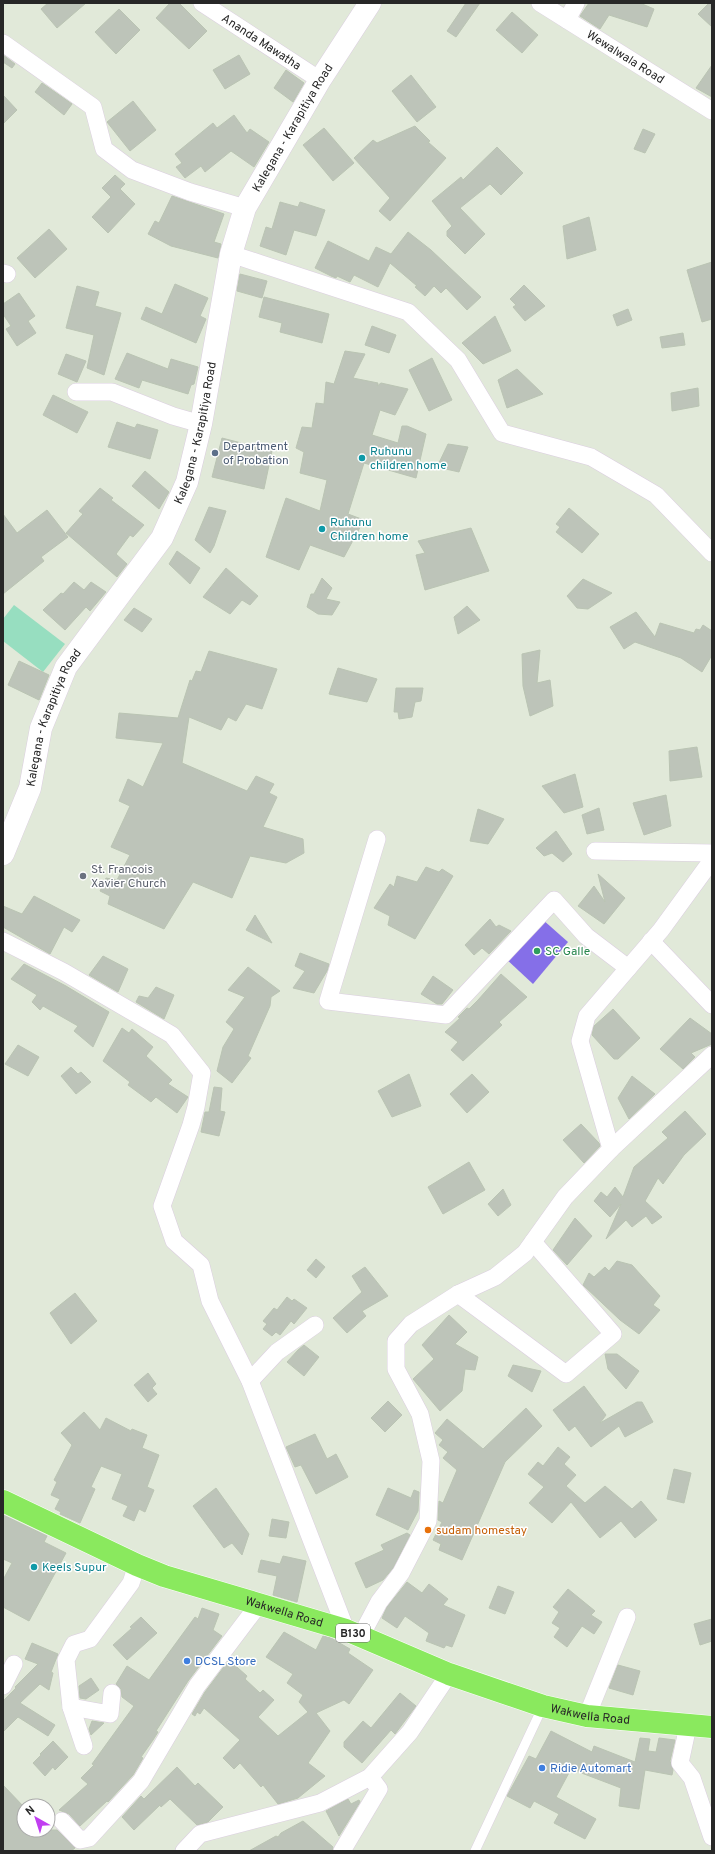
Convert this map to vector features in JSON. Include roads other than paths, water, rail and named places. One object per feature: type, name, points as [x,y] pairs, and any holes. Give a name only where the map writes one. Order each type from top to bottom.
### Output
[{"type":"main road","name":"Kalegana - Karapitiya Road","points":[[3,854],[30,788],[41,728],[66,667],[162,538],[187,482],[201,424],[231,254],[245,208],[320,80],[370,3]]},
{"type":"main road","name":"Wakwella Road","points":[[3,1501],[136,1565],[164,1576],[354,1633],[449,1674],[543,1706],[586,1716],[712,1728]]},
{"type":"street","name":"Ananda Mawatha","points":[[202,3],[320,80]]},
{"type":"street","name":"Wewalwala Road","points":[[540,3],[712,111]]},
{"type":"street","points":[[567,20],[576,3]]},
{"type":"street","points":[[3,43],[93,107],[104,149],[132,170],[190,192],[245,208]]},
{"type":"street","points":[[231,254],[408,312],[458,360],[502,433],[591,457],[656,495],[712,553]]},
{"type":"street","points":[[76,392],[112,392],[173,416],[201,424]]},
{"type":"street","points":[[377,839],[328,1001],[446,1015],[554,900],[586,936],[628,968]]},
{"type":"street","points":[[595,851],[712,853]]},
{"type":"street","points":[[610,1149],[580,1041],[587,1016],[662,930],[712,860]]},
{"type":"street","points":[[3,941],[64,972],[172,1035],[202,1074],[191,1125],[162,1206],[174,1241],[201,1265],[210,1301],[250,1381],[354,1633],[401,1573],[428,1521],[430,1462],[420,1414],[396,1370],[396,1341],[411,1324],[458,1294],[495,1277],[525,1253],[565,1197],[610,1149],[712,1055]]},
{"type":"street","points":[[651,941],[712,1005]]},
{"type":"street","points":[[458,1294],[566,1374],[613,1334],[533,1242]]},
{"type":"street","points":[[250,1381],[276,1352],[316,1325]]},
{"type":"street","points":[[84,1746],[71,1707],[66,1660],[74,1644],[90,1639],[131,1583],[136,1565]]},
{"type":"street","points":[[62,1821],[80,1840],[89,1838],[141,1781],[197,1686],[259,1604]]},
{"type":"street","points":[[586,1716],[627,1617]]},
{"type":"street","points":[[3,1686],[14,1664]]},
{"type":"street","points":[[184,1851],[200,1834],[320,1803],[370,1777],[410,1732],[449,1674]]},
{"type":"street","points":[[71,1707],[110,1714],[112,1693]]},
{"type":"street","points":[[688,1726],[680,1763],[692,1778],[712,1837]]},
{"type":"street","points":[[342,1851],[379,1789],[370,1777]]},
{"type":"lane","points":[[475,1851],[543,1706]]},
{"type":"place","name":"Department of Probation","points":[[215,453]]},
{"type":"place","name":"Ruhunu children home","points":[[362,458]]},
{"type":"place","name":"Ruhunu Children home","points":[[322,529]]},
{"type":"place","name":"St. Francois Xavier Church","points":[[83,876]]},
{"type":"place","name":"SC Galle","points":[[537,951]]},
{"type":"place","name":"sudam homestay","points":[[428,1530]]},
{"type":"place","name":"Keels Supur","points":[[34,1567]]},
{"type":"place","name":"DCSL Store","points":[[187,1661]]},
{"type":"place","name":"Ridie Automart","points":[[542,1768]]}]
